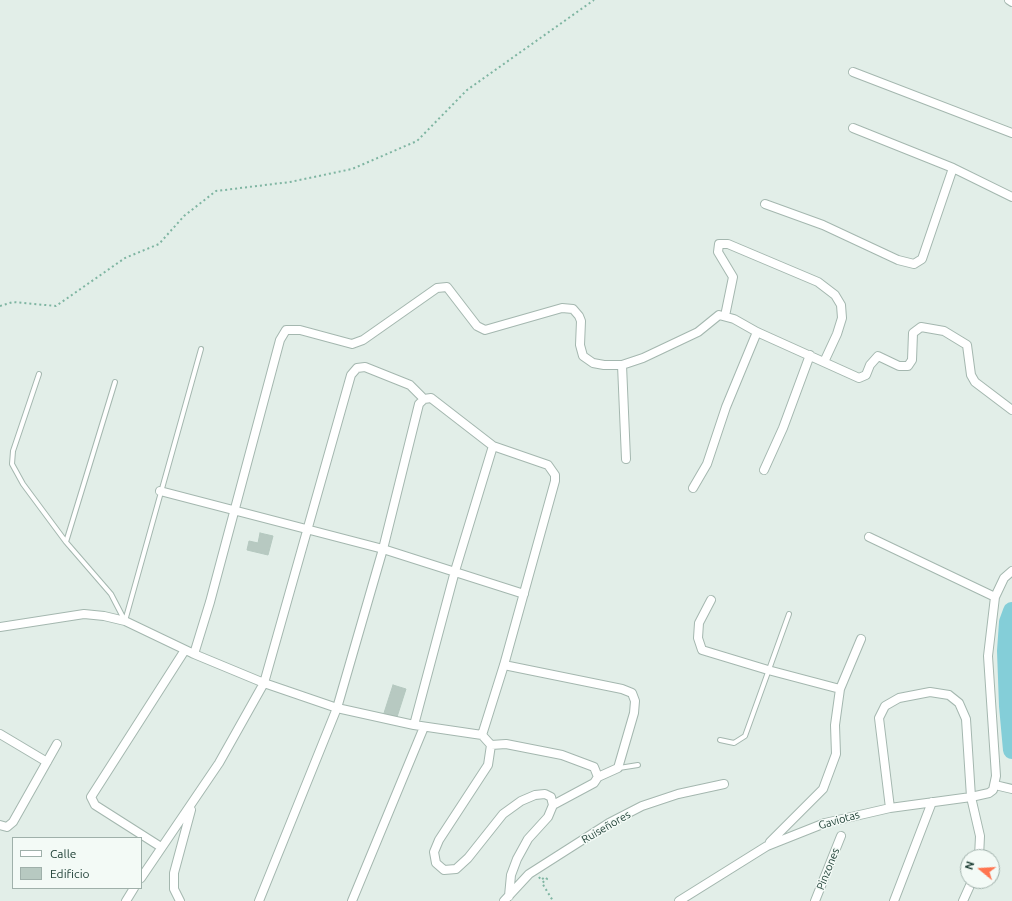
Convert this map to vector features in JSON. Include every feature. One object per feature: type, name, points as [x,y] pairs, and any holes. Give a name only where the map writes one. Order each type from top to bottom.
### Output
[{"type":"street","points":[[852,72],[1012,133]]},
{"type":"street","points":[[853,128],[953,168],[1012,197]]},
{"type":"street","points":[[765,204],[824,225],[898,260],[914,264],[922,259],[953,168]]},
{"type":"street","points":[[725,316],[733,277],[718,252],[719,244],[728,244],[818,282],[834,295],[841,305],[842,318],[837,334],[824,362]]},
{"type":"street","points":[[194,654],[210,602],[233,511],[280,340],[286,330],[300,330],[352,344],[363,340],[437,288],[447,287],[477,326],[485,330],[562,308],[573,309],[580,316],[580,345],[583,356],[593,363],[604,365],[622,365],[643,358],[698,332],[719,315],[725,316],[859,378],[866,375],[870,365],[878,356],[899,366],[908,366],[912,360],[913,333],[921,327],[944,331],[967,345],[972,374],[975,382],[1011,408]]},
{"type":"street","points":[[693,488],[707,464],[726,407],[757,332]]},
{"type":"street","points":[[764,470],[783,428],[810,356]]},
{"type":"street","points":[[622,365],[626,458]]},
{"type":"street","points":[[142,876],[161,847],[192,805],[219,763],[264,683],[351,375],[358,368],[365,367],[410,385],[424,399]]},
{"type":"street","points":[[259,901],[336,708],[383,549],[419,404],[424,399],[431,398],[437,402],[493,446],[548,465],[555,475],[555,481],[524,594],[482,735]]},
{"type":"street","points":[[414,725],[455,571],[493,446]]},
{"type":"street","points":[[160,491],[383,549],[524,594]]},
{"type":"street","points":[[868,537],[996,597]]},
{"type":"street","points":[[1012,571],[1004,578],[996,597],[988,656],[999,785],[1012,788]]},
{"type":"street","points":[[711,600],[699,623],[698,638],[702,650],[768,670],[840,689]]},
{"type":"street","points":[[0,627],[84,614],[125,621],[185,650],[264,683],[336,708],[424,727],[482,735],[491,745]]},
{"type":"street","points":[[767,846],[824,789],[836,754],[835,725],[840,689],[861,639]]},
{"type":"street","points":[[161,847],[94,805],[91,797],[185,650]]},
{"type":"street","points":[[504,665],[622,689],[632,693],[635,700],[634,713],[618,768],[598,777],[591,785],[552,805]]},
{"type":"street","points":[[890,808],[879,718],[885,706],[899,698],[930,692],[949,695],[959,703],[966,719],[971,797],[980,836],[979,849]]},
{"type":"street","points":[[352,901],[424,727]]},
{"type":"street","points":[[0,734],[47,762]]},
{"type":"street","points":[[0,825],[7,827],[13,822],[57,744]]},
{"type":"street","points":[[491,745],[506,744],[562,755],[592,765],[596,770],[598,777]]},
{"type":"street","points":[[491,745],[488,765],[439,840],[434,852],[436,863],[444,870],[456,869],[468,858],[503,814],[521,801],[536,795],[545,794],[551,797],[552,805],[548,817],[528,839],[517,859],[511,875],[506,898]]},
{"type":"street","name":"Ruiseñores","points":[[506,898],[529,874],[609,823],[642,806],[678,794],[724,784]]},
{"type":"street","name":"Gaviotas","points":[[678,901],[767,846],[825,823],[890,808],[971,797],[989,793],[999,785]]},
{"type":"street","points":[[894,901],[932,802]]},
{"type":"street","points":[[180,901],[174,889],[174,873],[192,805]]},
{"type":"street","name":"Pinzones","points":[[815,901],[841,836]]},
{"type":"street","points":[[126,901],[133,889]]},
{"type":"street","points":[[963,901],[968,889]]},
{"type":"lane","points":[[125,621],[160,491],[201,349]]},
{"type":"lane","points":[[39,374],[13,451],[12,464],[23,484],[66,542],[111,594],[125,621]]},
{"type":"lane","points":[[66,542],[114,382]]},
{"type":"lane","points":[[720,740],[734,743],[745,736],[789,614]]},
{"type":"lane","points":[[618,768],[638,765]]},
{"type":"path","points":[[0,306],[13,302],[56,306],[125,258],[159,244],[184,216],[216,192],[290,182],[352,169],[416,141],[467,90],[531,43],[594,0]]},
{"type":"path","points":[[535,870],[541,880],[545,877],[547,879],[542,883],[554,901]]},
{"type":"building","points":[[260,533],[273,536],[268,555],[247,550],[249,541],[258,543]]},
{"type":"building","points":[[393,685],[406,689],[397,717],[384,713]]},
{"type":"waterway","points":[[1012,611],[1008,622],[1006,651],[1008,706],[1012,750]]}]
